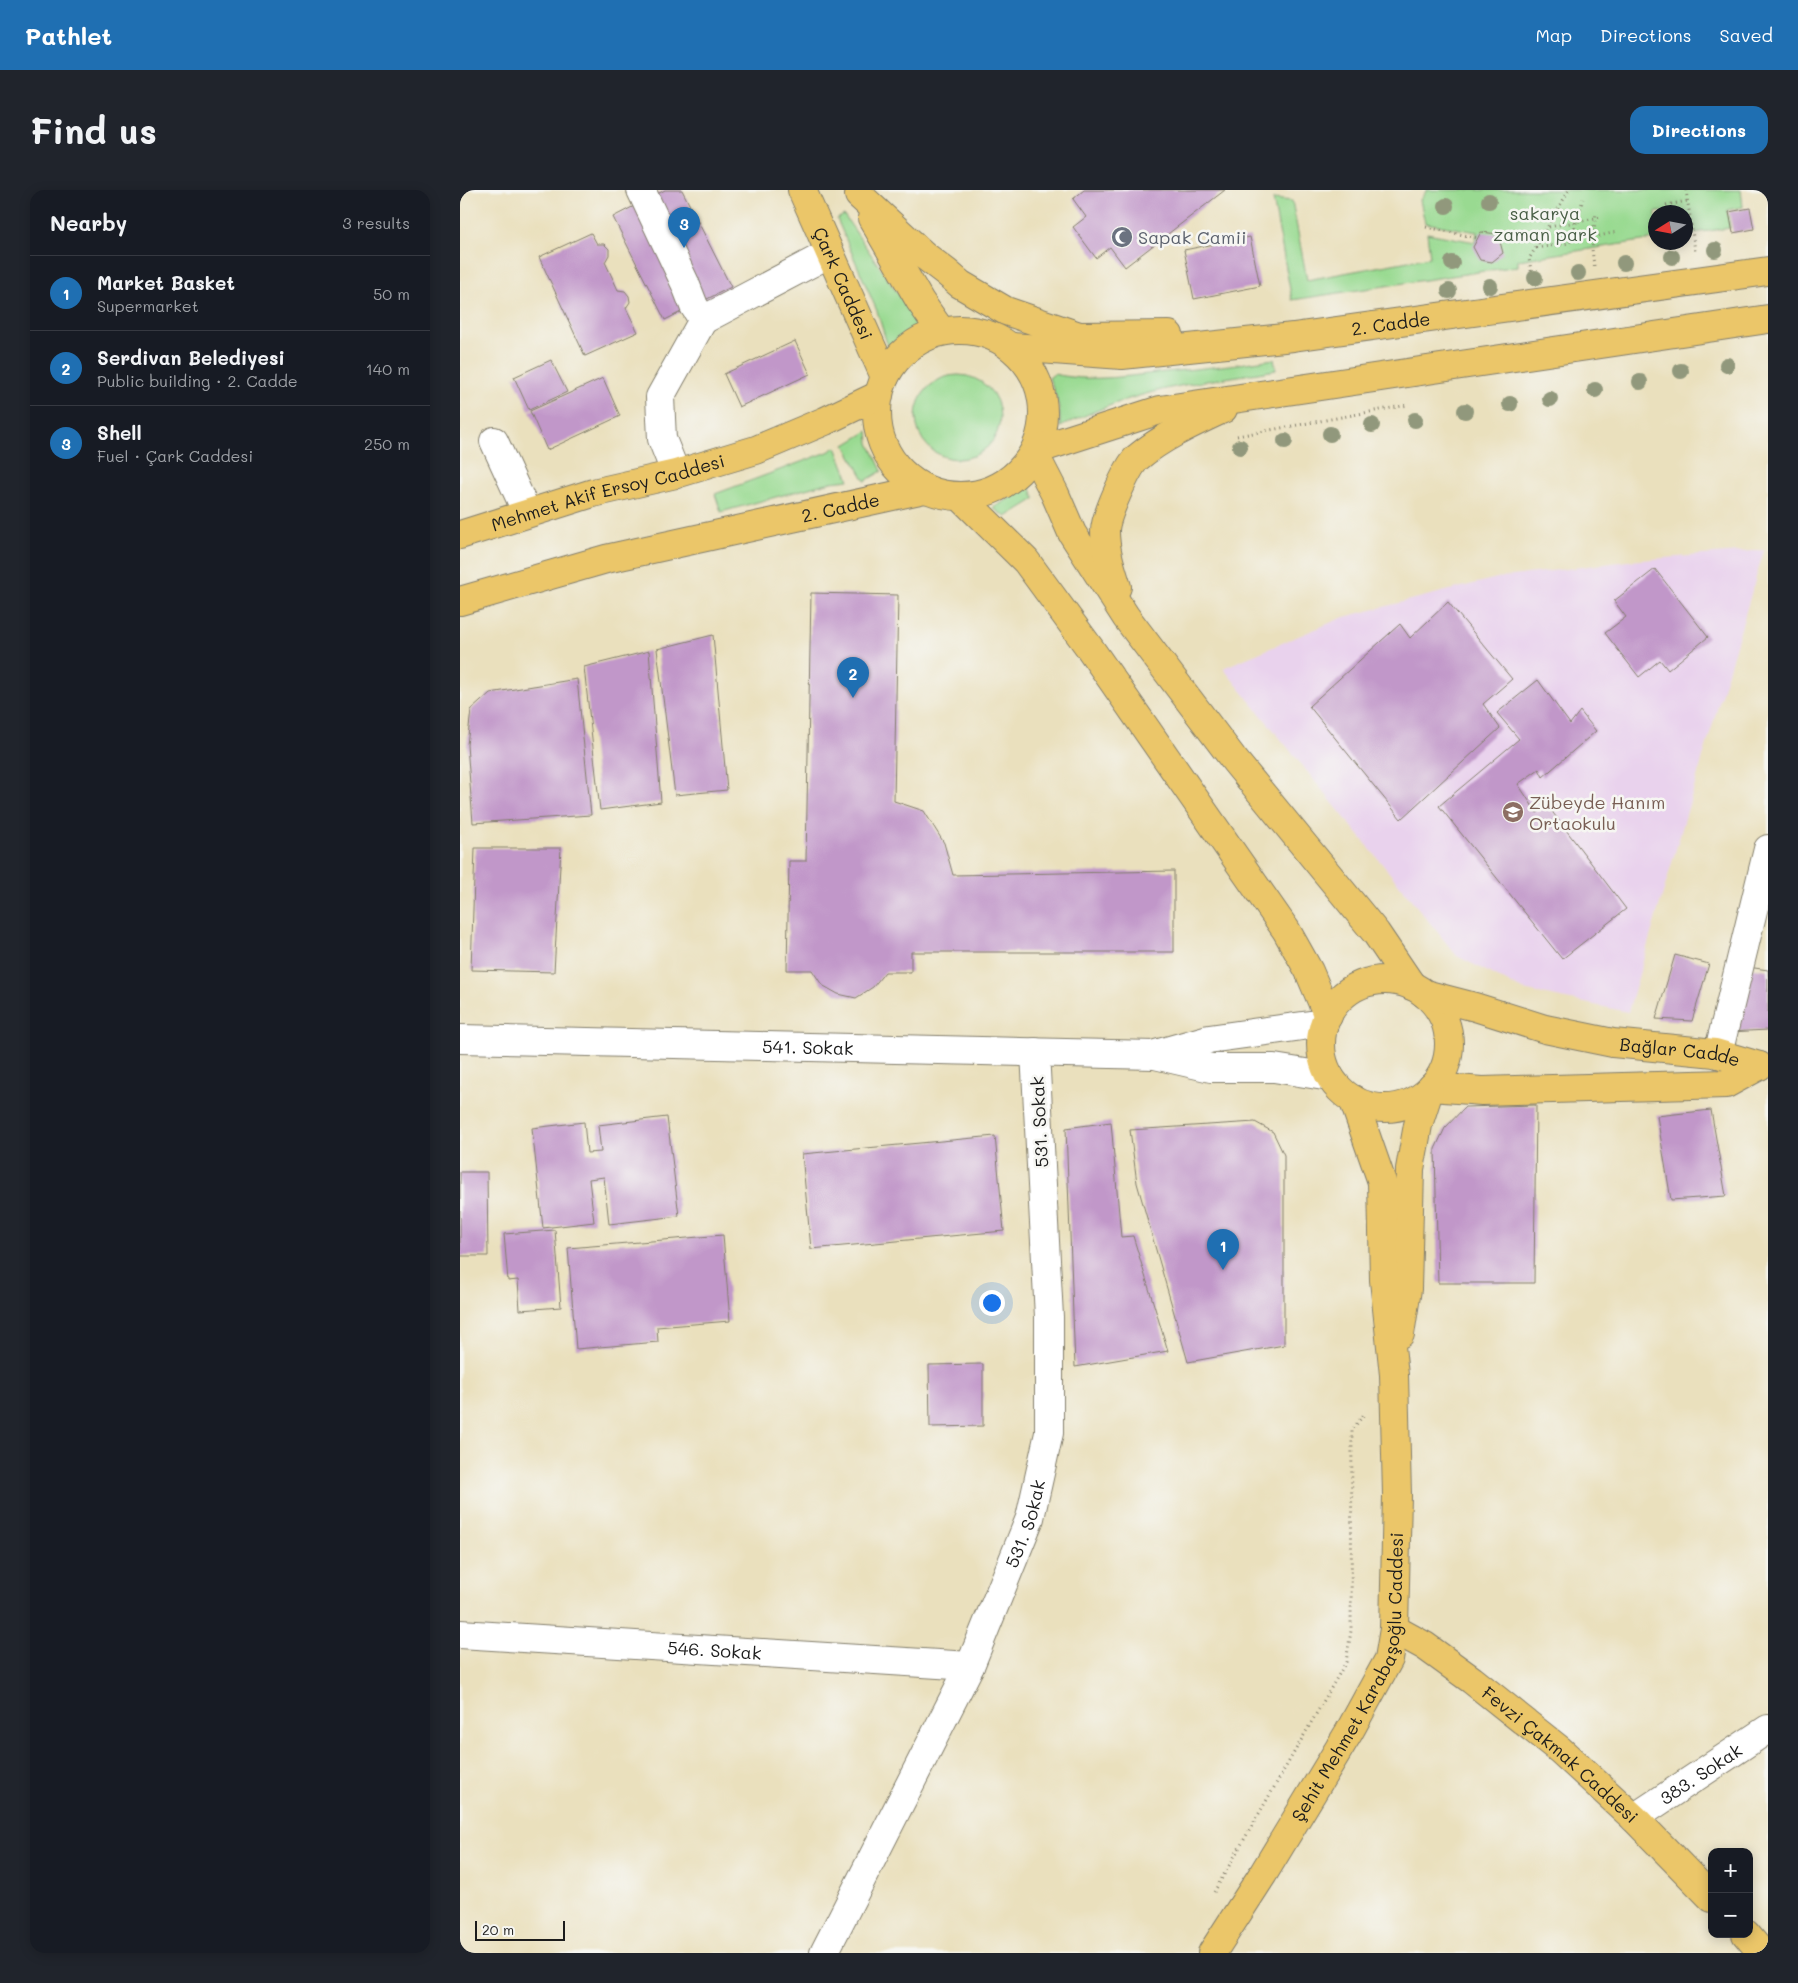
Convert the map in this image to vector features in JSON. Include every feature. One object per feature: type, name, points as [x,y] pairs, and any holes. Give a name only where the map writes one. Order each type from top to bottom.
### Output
[{"type":"main road","name":"Çark Caddesi","points":[[802,190],[830,252],[882,386]]},
{"type":"main road","points":[[857,192],[920,301],[942,332]]},
{"type":"main road","points":[[857,192],[925,256],[960,284],[1006,311],[1079,336],[1293,337]]},
{"type":"main road","name":"2. Cadde","points":[[1012,347],[1122,355],[1293,337],[1768,270]]},
{"type":"main road","points":[[1035,451],[1160,410],[1768,319]]},
{"type":"main road","points":[[960,329],[996,338],[1012,347],[1026,361],[1036,377],[1042,394],[1044,413],[1042,431],[1035,451],[1026,465],[1013,479],[997,489],[979,495],[961,497],[942,495],[924,489],[902,472],[886,450],[879,432],[877,413],[882,386],[895,361],[908,348],[924,338],[960,329]]},
{"type":"main road","name":"Mehmet Akif Ersoy Caddesi","points":[[460,535],[593,492],[676,474],[756,450],[825,421],[882,386]]},
{"type":"main road","points":[[1126,616],[1107,557],[1104,529],[1120,486],[1136,459],[1175,432],[1246,398]]},
{"type":"main road","points":[[1035,451],[1072,533],[1126,616],[1235,761],[1376,932],[1418,990],[1436,1005],[1444,1019],[1448,1034],[1445,1065],[1430,1089],[1412,1102],[1392,1108],[1372,1107],[1353,1099],[1340,1090],[1330,1077],[1323,1060],[1321,1041],[1326,1020],[1332,1007],[1345,994],[1361,984],[1378,980],[1396,980],[1418,990]]},
{"type":"main road","name":"2. Cadde","points":[[460,601],[606,559],[924,489]]},
{"type":"main road","points":[[961,497],[1026,561],[1089,647],[1286,930],[1309,971],[1326,1020]]},
{"type":"main road","name":"Bağlar Cadde","points":[[1418,990],[1546,1029],[1603,1041],[1718,1054],[1764,1067]]},
{"type":"main road","name":"Bağlar Cadde","points":[[1430,1089],[1482,1091],[1726,1084],[1764,1067]]},
{"type":"main road","name":"Şehit Mehmet Karabaşoğlu Caddesi","points":[[1394,1375],[1407,1289],[1410,1169],[1418,1125],[1430,1089]]},
{"type":"main road","name":"Şehit Mehmet Karabaşoğlu Caddesi","points":[[1212,1953],[1349,1732],[1388,1659],[1394,1629],[1397,1495],[1394,1375],[1384,1280],[1382,1182],[1353,1099]]},
{"type":"main road","name":"Fevzi Çakmak Caddesi","points":[[1394,1629],[1425,1646],[1546,1738],[1634,1818],[1708,1894]]},
{"type":"main road","points":[[1749,1938],[1762,1953]]},
{"type":"street","points":[[641,190],[694,306],[703,320]]},
{"type":"street","points":[[676,474],[662,439],[660,397],[703,320],[830,252]]},
{"type":"street","points":[[494,441],[527,513]]},
{"type":"street","points":[[1718,1054],[1768,849]]},
{"type":"street","points":[[1155,1055],[1209,1039],[1326,1020]]},
{"type":"street","name":"541. Sokak","points":[[460,1039],[1155,1055]]},
{"type":"street","name":"531. Sokak","points":[[824,1953],[970,1666],[1030,1518],[1049,1433],[1049,1317],[1035,1052]]},
{"type":"street","points":[[1155,1055],[1211,1068],[1274,1068],[1330,1077]]},
{"type":"street","name":"546. Sokak","points":[[460,1634],[970,1666]]},
{"type":"street","name":"383. Sokak","points":[[1634,1818],[1768,1729]]},
{"type":"path","points":[[1529,259],[1569,190]]},
{"type":"path","points":[[1686,190],[1688,205]]},
{"type":"path","points":[[1536,248],[1570,243],[1583,199]]},
{"type":"path","points":[[1666,205],[1688,202]]},
{"type":"path","points":[[1594,267],[1592,249],[1596,212]]},
{"type":"path","points":[[1548,227],[1601,217]]},
{"type":"path","points":[[1426,227],[1478,238]]},
{"type":"path","points":[[1594,237],[1618,232]]},
{"type":"path","points":[[1693,240],[1695,252]]},
{"type":"path","points":[[1234,436],[1409,405]]},
{"type":"path","points":[[1213,1894],[1346,1662],[1351,1631],[1352,1430]]},
{"type":"shaded area","name":"Zübeyde Hanım Ortaokulu","points":[[1764,550],[1628,1012],[1523,990],[1457,956],[1223,668],[1344,617],[1497,578],[1628,561]]},
{"type":"green space","name":"sakarya zaman park","points":[[1427,190],[1741,190],[1743,207],[1727,210],[1730,228],[1693,233],[1693,205],[1648,205],[1648,240],[1518,260],[1518,266],[1292,300],[1273,199],[1292,201],[1307,280],[1430,257],[1427,233],[1475,242],[1477,232],[1425,223],[1420,200]]},
{"type":"green space","points":[[844,215],[920,326],[909,329],[889,350],[877,311],[837,219]]},
{"type":"green space","points":[[1274,359],[1276,370],[1187,384],[1152,392],[1106,407],[1060,427],[1058,402],[1049,378],[1054,374],[1080,378],[1118,377]]},
{"type":"green space","points":[[958,375],[981,382],[993,394],[1000,417],[993,440],[981,452],[958,459],[935,452],[923,440],[916,417],[923,394],[935,382]]},
{"type":"green space","points":[[868,431],[869,443],[882,471],[865,481],[845,445]]},
{"type":"green space","points":[[836,447],[849,480],[831,482],[721,512],[715,494],[828,452]]},
{"type":"green space","points":[[1029,484],[1035,499],[1006,517],[993,508],[1012,497]]},
{"type":"building","points":[[665,190],[682,190],[731,287],[665,320],[613,217]]},
{"type":"building","name":"Sapak Camii","points":[[1084,190],[1225,190],[1125,267],[1110,247],[1096,258],[1073,227],[1086,217],[1073,199]]},
{"type":"building","points":[[1750,208],[1754,229],[1733,233],[1729,212]]},
{"type":"building","points":[[1481,232],[1498,234],[1503,253],[1492,262],[1480,260],[1473,247]]},
{"type":"building","points":[[591,233],[597,244],[604,244],[609,249],[609,255],[605,262],[618,290],[625,291],[629,296],[630,302],[626,308],[638,332],[585,356],[539,257]]},
{"type":"building","points":[[1250,237],[1260,286],[1194,299],[1184,250]]},
{"type":"building","points":[[795,341],[810,374],[739,407],[724,374]]},
{"type":"building","points":[[551,360],[567,392],[529,410],[514,377]]},
{"type":"building","points":[[603,378],[620,416],[547,450],[530,411]]},
{"type":"building","points":[[1655,569],[1708,637],[1668,670],[1660,660],[1639,677],[1605,633],[1626,617],[1614,601]]},
{"type":"building","points":[[811,593],[898,595],[894,801],[924,811],[944,843],[953,875],[1174,871],[1174,952],[911,952],[911,972],[885,972],[873,987],[856,998],[838,994],[822,985],[812,970],[787,970],[789,861],[806,861]]},
{"type":"building","points":[[1448,602],[1512,679],[1483,704],[1500,728],[1401,819],[1309,706],[1400,624],[1410,638]]},
{"type":"building","points":[[713,635],[727,790],[675,795],[657,649]]},
{"type":"building","points":[[649,651],[661,802],[600,810],[584,667]]},
{"type":"building","points":[[577,679],[591,815],[473,823],[467,745],[471,710],[490,693]]},
{"type":"building","points":[[1538,680],[1570,724],[1580,711],[1596,731],[1543,777],[1539,769],[1518,784],[1537,813],[1547,805],[1626,909],[1562,959],[1439,806],[1519,739],[1497,713]]},
{"type":"building","points":[[475,848],[561,848],[554,972],[471,970]]},
{"type":"building","points":[[1675,955],[1709,964],[1692,1021],[1656,1019]]},
{"type":"building","points":[[1748,967],[1768,970],[1768,1030],[1728,1032]]},
{"type":"building","points":[[1536,1105],[1534,1283],[1438,1283],[1435,1149],[1445,1128],[1465,1107]]},
{"type":"building","points":[[1711,1110],[1726,1196],[1671,1200],[1657,1116]]},
{"type":"building","points":[[667,1117],[679,1216],[609,1224],[604,1177],[589,1179],[594,1222],[543,1228],[532,1128],[584,1122],[587,1153],[601,1152],[598,1125]]},
{"type":"building","points":[[1111,1122],[1121,1237],[1133,1236],[1168,1351],[1075,1367],[1066,1128]]},
{"type":"building","points":[[1255,1122],[1273,1132],[1284,1155],[1284,1345],[1188,1362],[1137,1183],[1130,1130]]},
{"type":"building","points":[[995,1136],[1004,1231],[811,1249],[802,1154]]},
{"type":"building","points":[[460,1172],[487,1172],[488,1256],[460,1256]]},
{"type":"building","points":[[555,1230],[561,1307],[520,1310],[518,1280],[508,1281],[504,1234]]},
{"type":"building","points":[[723,1235],[730,1321],[657,1327],[658,1342],[576,1349],[568,1248]]},
{"type":"building","points":[[983,1364],[983,1426],[930,1427],[929,1365]]},
{"type":"place","name":"Sapak Camii","points":[[1122,237]]},
{"type":"place","name":"Shell","points":[[684,248]]},
{"type":"place","name":"Serdivan Belediyesi","points":[[853,698]]},
{"type":"place","name":"Zübeyde Hanım Ortaokulu","points":[[1513,812]]},
{"type":"place","name":"Market Basket","points":[[1223,1270]]}]
